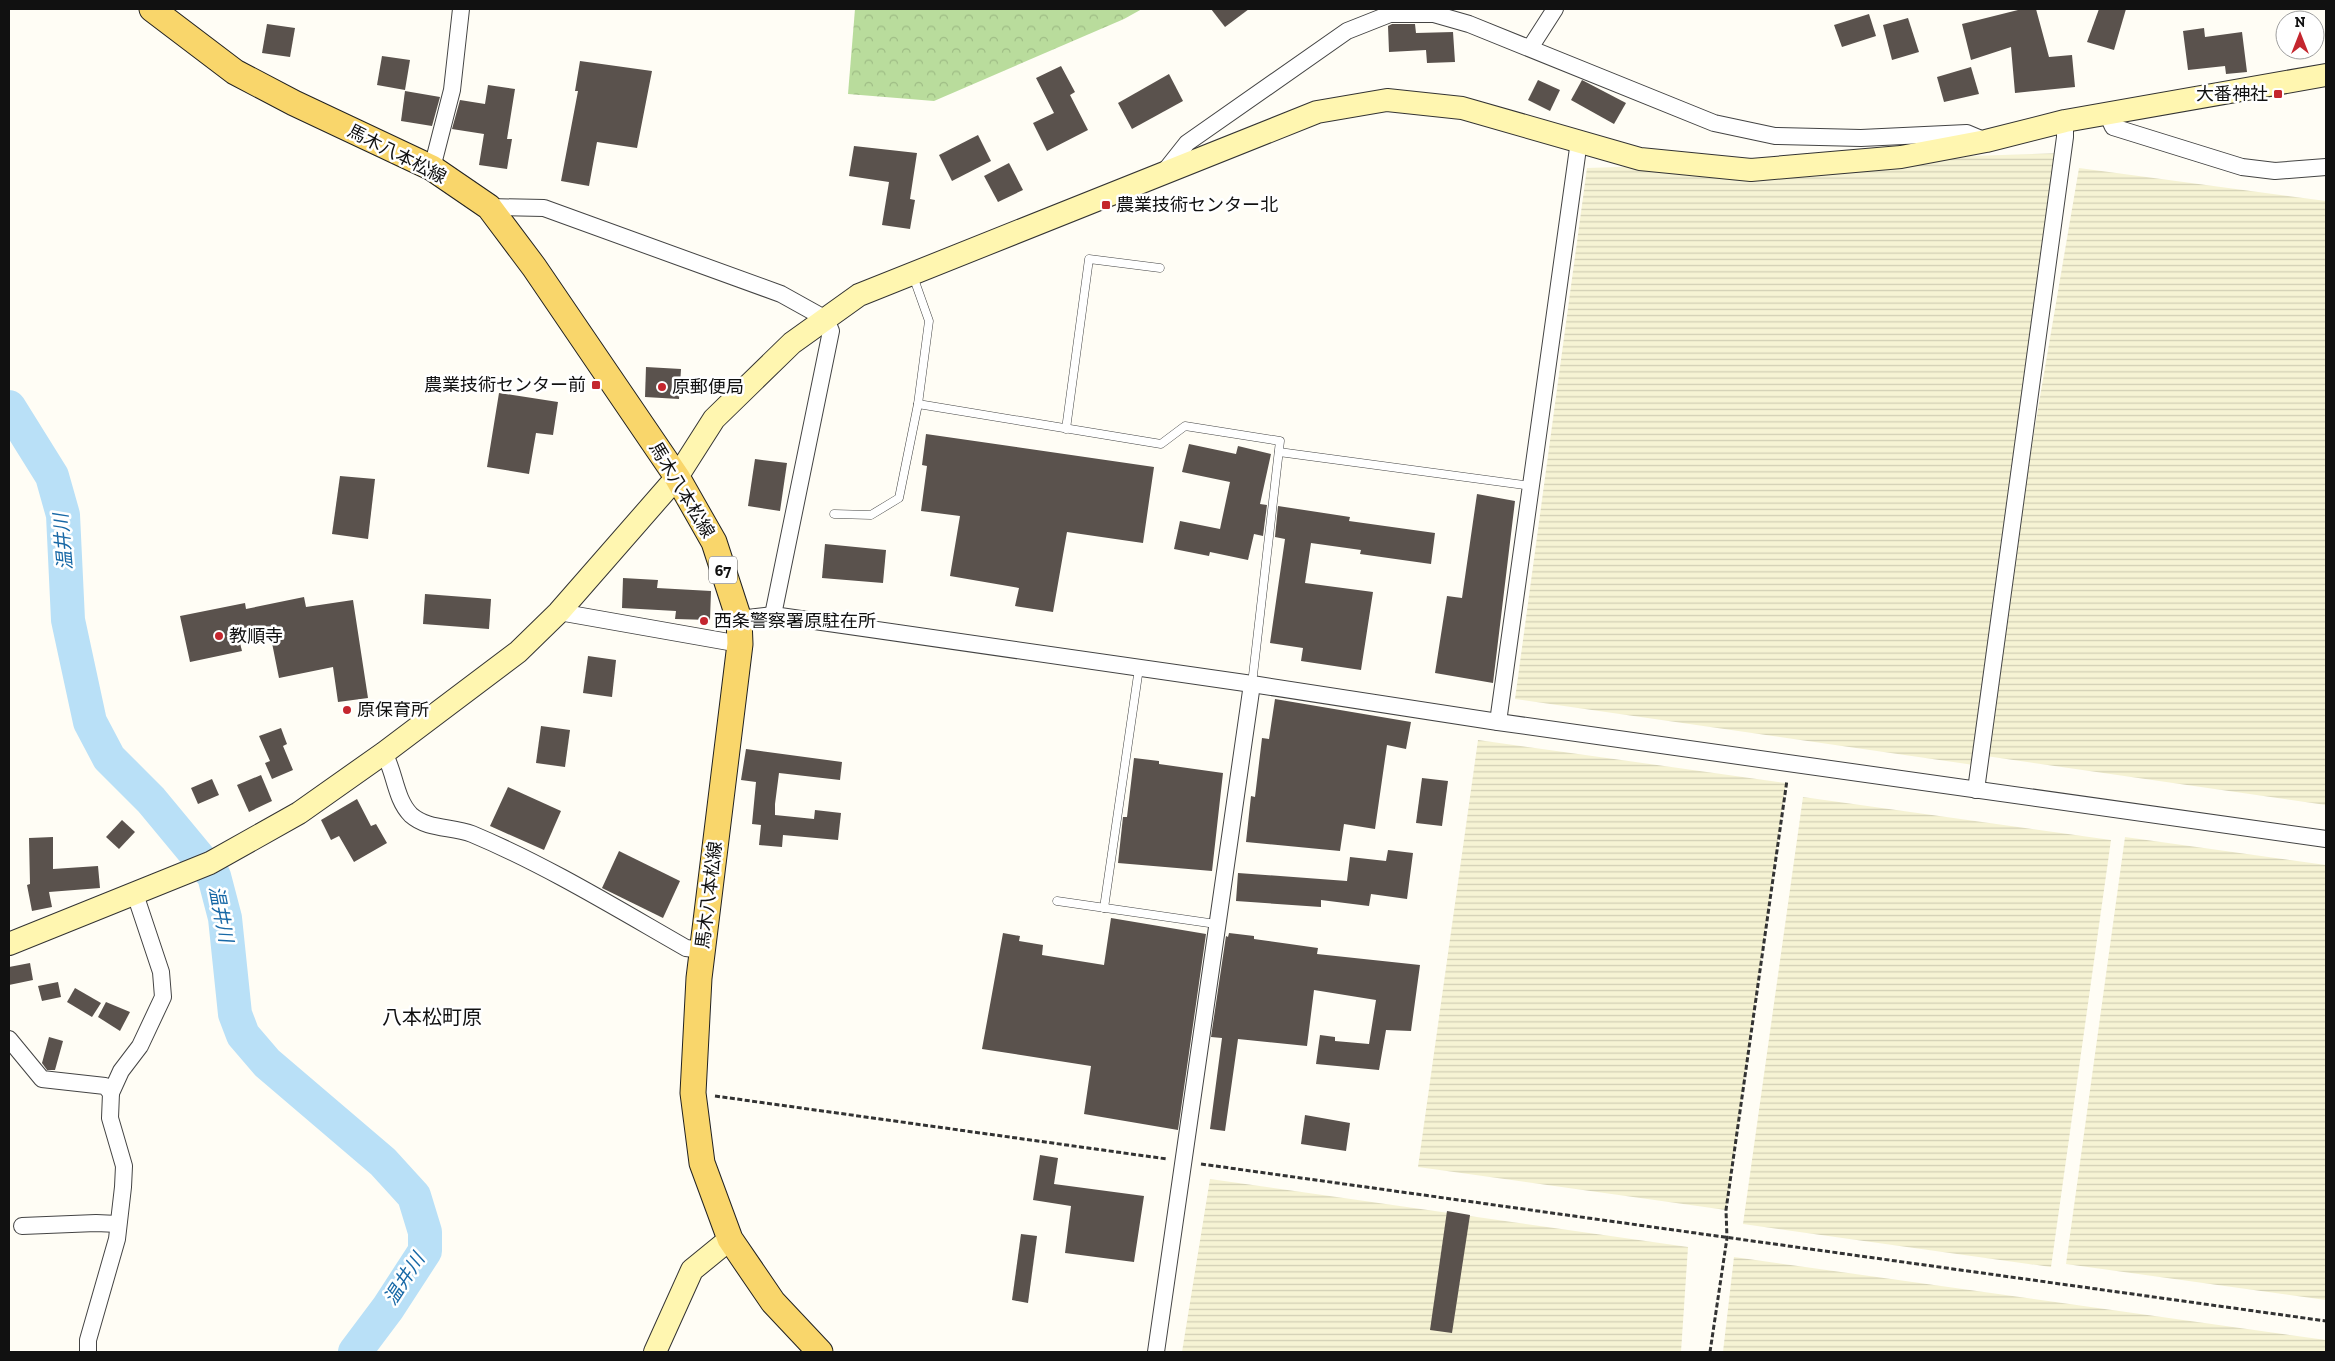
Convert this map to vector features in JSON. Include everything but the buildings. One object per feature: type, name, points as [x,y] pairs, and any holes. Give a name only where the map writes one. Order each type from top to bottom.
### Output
[{"type":"main road","name":"馬木八本松線","points":[[156,10],[235,72],[294,103],[432,168],[489,207],[534,267],[677,477],[714,542],[739,619],[740,644],[698,978],[692,1093],[702,1163],[730,1239],[773,1302],[820,1352]]},
{"type":"street","points":[[432,168],[452,90],[461,9]]},
{"type":"street","points":[[1530,48],[1555,9]]},
{"type":"street","points":[[1162,174],[1188,143],[1347,30],[1390,14],[1434,14],[1470,24],[1714,123],[1775,136],[1861,138],[1967,134],[1986,141]]},
{"type":"street","points":[[9,944],[210,863],[299,814],[384,753],[518,652],[559,612],[576,590],[677,477],[714,419],[792,343],[859,295],[1318,112],[1387,100],[1462,108],[1640,159],[1751,170],[1901,157],[1986,141],[2064,122],[2326,75]]},
{"type":"street","points":[[2107,114],[2113,127],[2242,167],[2275,171],[2326,167]]},
{"type":"street","points":[[1976,790],[2063,153],[2064,122]]},
{"type":"street","points":[[1498,722],[1579,141]]},
{"type":"street","points":[[489,207],[544,208],[781,294],[826,318],[831,331],[773,615]]},
{"type":"street","points":[[559,612],[740,644]]},
{"type":"street","points":[[739,619],[773,615],[1139,667],[1498,722],[2326,839]]},
{"type":"street","points":[[1156,1352],[1252,684]]},
{"type":"street","points":[[384,753],[391,765],[401,801],[411,814],[424,824],[468,833],[513,852],[686,948],[702,950]]},
{"type":"street","points":[[88,1352],[88,1340],[117,1239],[124,1166],[110,1118],[111,1093],[121,1071],[140,1046],[163,997],[161,972],[135,894]]},
{"type":"street","points":[[9,1040],[42,1079],[105,1086],[111,1093]]},
{"type":"street","points":[[22,1226],[118,1224]]},
{"type":"street","points":[[655,1352],[692,1270],[730,1239]]},
{"type":"lane","points":[[1066,429],[1089,259],[1160,268]]},
{"type":"lane","points":[[834,514],[871,515],[899,498],[918,404],[929,321],[912,274]]},
{"type":"lane","points":[[918,404],[1161,444],[1185,426],[1280,440],[1252,684]]},
{"type":"lane","points":[[1279,452],[1531,486]]},
{"type":"lane","points":[[1104,908],[1139,667]]},
{"type":"lane","points":[[1057,901],[1216,924]]},
{"type":"path","points":[[1710,1352],[1727,1238],[1726,1210],[1786,783],[1796,764]]},
{"type":"path","points":[[692,1093],[2326,1321]]},
{"type":"shaded area","points":[[2063,153],[1974,765],[1515,699],[1587,168]]},
{"type":"shaded area","points":[[2079,168],[2326,201],[2326,805],[1979,755]]},
{"type":"shaded area","points":[[1478,740],[1786,783],[1726,1210],[1418,1167]]},
{"type":"shaded area","points":[[1803,797],[2111,840],[2051,1267],[1743,1224]]},
{"type":"shaded area","points":[[2125,837],[2326,865],[2326,1300],[2066,1264]]},
{"type":"shaded area","points":[[1210,1179],[1688,1247],[1681,1352],[1182,1352]]},
{"type":"shaded area","points":[[1734,1257],[2326,1340],[2326,1352],[1723,1352]]},
{"type":"green space","points":[[855,9],[1142,9],[1124,19],[934,101],[848,94]]},
{"type":"waterway","name":"温井川","points":[[9,407],[52,476],[63,515],[68,620],[90,722],[109,758],[151,800],[214,876],[225,918],[235,1014],[243,1035],[267,1063],[383,1162],[414,1196],[425,1232],[425,1251],[388,1308],[355,1352]]},
{"type":"place","name":"大番神社","points":[[2278,94]]},
{"type":"place","name":"農業技術センター北","points":[[1106,205]]},
{"type":"place","name":"農業技術センター前","points":[[596,385]]},
{"type":"place","name":"原郵便局","points":[[662,387]]},
{"type":"place","name":"西条警察署原駐在所","points":[[704,621]]},
{"type":"place","name":"教順寺","points":[[219,636]]},
{"type":"place","name":"原保育所","points":[[347,710]]},
{"type":"district","name":"八本松町原","points":[[432,1017]]}]
